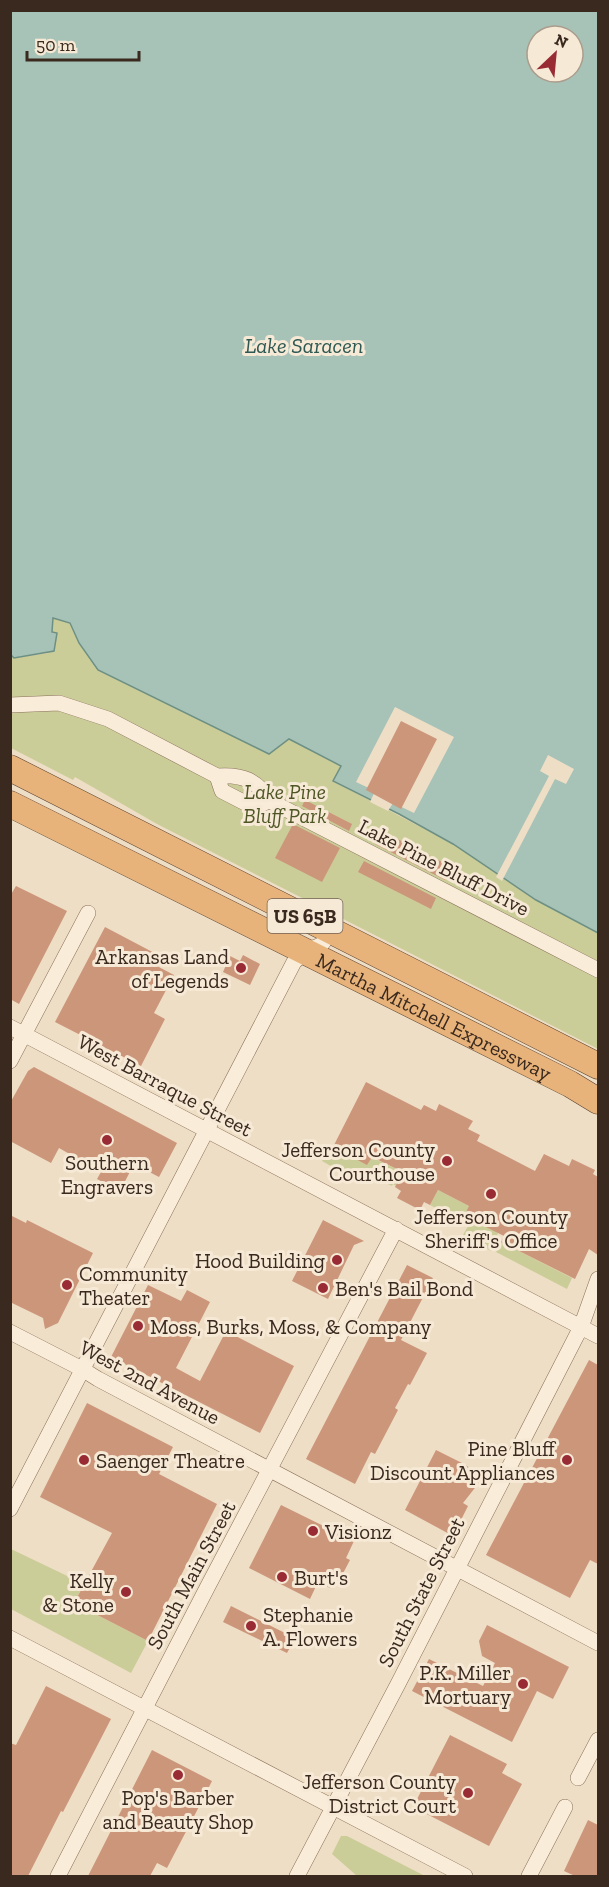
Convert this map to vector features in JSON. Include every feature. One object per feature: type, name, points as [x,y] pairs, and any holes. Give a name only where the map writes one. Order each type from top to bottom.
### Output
[{"type":"highway","name":"Martha Mitchell Expressway","points":[[10,768],[598,1066]]},
{"type":"highway","name":"Martha Mitchell Expressway","points":[[10,804],[570,1084],[598,1101]]},
{"type":"street","name":"Lake Pine Bluff Drive","points":[[10,705],[59,703],[108,719],[217,776],[236,775],[261,787],[270,801],[598,970]]},
{"type":"street","name":"Lake Pine Bluff Drive","points":[[217,776],[222,791],[253,807],[270,801]]},
{"type":"street","points":[[10,1061],[88,913]]},
{"type":"street","points":[[10,1509],[294,962],[306,951],[321,945],[333,930]]},
{"type":"street","name":"West Barraque Street","points":[[10,1027],[598,1336]]},
{"type":"street","name":"South Main Street","points":[[58,1876],[396,1230]]},
{"type":"street","name":"South State Street","points":[[297,1876],[581,1327],[598,1279]]},
{"type":"street","name":"West 2nd Avenue","points":[[10,1332],[598,1643]]},
{"type":"street","points":[[10,1638],[465,1876]]},
{"type":"street","points":[[578,1778],[598,1740]]},
{"type":"street","points":[[529,1876],[565,1807]]},
{"type":"green space","name":"Lake Pine Bluff Park","points":[[53,618],[70,623],[79,643],[269,754],[289,738],[341,766],[333,781],[453,844],[536,900],[598,933],[598,1049],[157,824],[75,777],[73,780],[11,748],[10,655],[14,658],[48,653],[57,633],[52,632]]},
{"type":"green space","points":[[330,1146],[367,1164],[371,1157],[403,1172],[396,1186],[355,1168],[350,1177],[322,1161]]},
{"type":"green space","points":[[438,1190],[469,1206],[498,1233],[491,1251],[463,1235],[468,1226],[430,1205]]},
{"type":"green space","points":[[501,1242],[572,1278],[567,1289],[496,1252]]},
{"type":"green space","points":[[11,1549],[84,1584],[74,1603],[148,1641],[131,1673],[11,1609]]},
{"type":"green space","points":[[341,1836],[347,1836],[425,1876],[357,1876],[332,1854]]},
{"type":"water","name":"Lake Saracen","points":[[10,11],[598,11],[598,933],[536,900],[453,844],[333,781],[341,766],[289,739],[269,754],[98,670],[79,643],[70,623],[53,618],[52,632],[57,633],[54,651],[14,658],[11,655]]},
{"type":"pier","points":[[395,707],[454,737],[414,813],[393,803],[388,811],[370,802],[375,791],[356,782]]},
{"type":"pier","points":[[548,755],[574,769],[566,784],[555,779],[502,881],[496,877],[549,776],[540,771]]},
{"type":"building","points":[[401,721],[437,739],[401,809],[366,790]]},
{"type":"building","points":[[305,800],[352,824],[349,831],[302,806]]},
{"type":"building","points":[[293,824],[340,848],[322,882],[275,858]]},
{"type":"building","points":[[380,830],[452,867],[445,880],[373,843]]},
{"type":"building","points":[[364,861],[436,898],[431,909],[358,872]]},
{"type":"building","points":[[16,886],[67,911],[19,1004],[10,999],[10,896]]},
{"type":"building","points":[[105,927],[162,957],[157,966],[174,975],[154,1013],[165,1019],[141,1066],[55,1022]]},
{"type":"building","name":"Arkansas Land of Legends","points":[[243,955],[260,964],[250,985],[223,972],[230,956],[240,961]]},
{"type":"building","points":[[34,1067],[177,1143],[159,1177],[134,1164],[120,1191],[97,1179],[101,1172],[59,1148],[51,1163],[10,1141],[10,1103],[28,1071]]},
{"type":"building","name":"Jefferson County Courthouse","points":[[366,1082],[421,1110],[424,1105],[436,1111],[439,1104],[473,1121],[468,1129],[480,1135],[477,1141],[535,1171],[544,1154],[569,1166],[572,1159],[595,1170],[593,1174],[598,1177],[598,1255],[589,1249],[575,1279],[501,1242],[504,1236],[464,1216],[469,1206],[438,1190],[430,1205],[424,1202],[420,1210],[397,1198],[401,1191],[395,1187],[403,1172],[372,1157],[367,1165],[333,1147]]},
{"type":"building","points":[[10,1215],[26,1223],[27,1220],[93,1253],[58,1323],[45,1329],[43,1318],[10,1302]]},
{"type":"building","points":[[323,1220],[364,1241],[354,1245],[328,1299],[292,1281]]},
{"type":"building","points":[[407,1265],[433,1278],[401,1340],[427,1353],[395,1408],[398,1410],[375,1454],[371,1452],[355,1484],[306,1459]]},
{"type":"building","points":[[148,1285],[181,1301],[187,1290],[210,1302],[176,1368],[200,1381],[226,1331],[294,1366],[260,1433],[111,1357]]},
{"type":"building","name":"Pine Bluff Discount Appliances","points":[[589,1360],[598,1365],[598,1564],[590,1560],[570,1598],[486,1555]]},
{"type":"building","points":[[87,1403],[173,1447],[159,1474],[217,1504],[148,1641],[74,1603],[112,1533],[40,1497]]},
{"type":"building","points":[[436,1450],[466,1465],[482,1479],[463,1503],[468,1506],[453,1536],[405,1510]]},
{"type":"building","points":[[281,1505],[354,1541],[346,1558],[350,1560],[339,1581],[335,1579],[330,1588],[318,1582],[310,1599],[249,1568]]},
{"type":"building","name":"Stephanie A. Flowers","points":[[231,1606],[295,1638],[287,1653],[223,1622]]},
{"type":"building","name":"P.K. Miller Mortuary","points":[[487,1625],[569,1667],[553,1699],[537,1691],[512,1742],[412,1691],[429,1659],[483,1686],[495,1663],[482,1656],[479,1641]]},
{"type":"building","points":[[46,1686],[111,1719],[28,1876],[10,1876],[10,1743],[16,1745]]},
{"type":"building","name":"Jefferson County District Court","points":[[450,1735],[507,1764],[502,1773],[522,1784],[489,1846],[413,1807]]},
{"type":"building","points":[[152,1750],[212,1781],[203,1799],[167,1868],[157,1863],[150,1876],[88,1876]]},
{"type":"building","points":[[588,1820],[598,1825],[598,1876],[575,1876],[564,1871]]},
{"type":"place","name":"Arkansas Land of Legends","points":[[241,968]]},
{"type":"place","name":"Southern Engravers","points":[[107,1140]]},
{"type":"place","name":"Jefferson County Courthouse","points":[[447,1161]]},
{"type":"place","name":"Jefferson County Sheriff's Office","points":[[491,1194]]},
{"type":"place","name":"Hood Building","points":[[337,1260]]},
{"type":"place","name":"Community Theater","points":[[67,1285]]},
{"type":"place","name":"Ben's Bail Bond","points":[[323,1288]]},
{"type":"place","name":"Moss, Burks, Moss, & Company","points":[[138,1326]]},
{"type":"place","name":"Saenger Theatre","points":[[84,1460]]},
{"type":"place","name":"Pine Bluff Discount Appliances","points":[[567,1460]]},
{"type":"place","name":"Visionz","points":[[313,1531]]},
{"type":"place","name":"Burt's","points":[[282,1577]]},
{"type":"place","name":"Kelly & Stone","points":[[126,1592]]},
{"type":"place","name":"Stephanie A. Flowers","points":[[251,1626]]},
{"type":"place","name":"P.K. Miller Mortuary","points":[[523,1684]]},
{"type":"place","name":"Pop's Barber and Beauty Shop","points":[[178,1775]]},
{"type":"place","name":"Jefferson County District Court","points":[[468,1793]]}]
